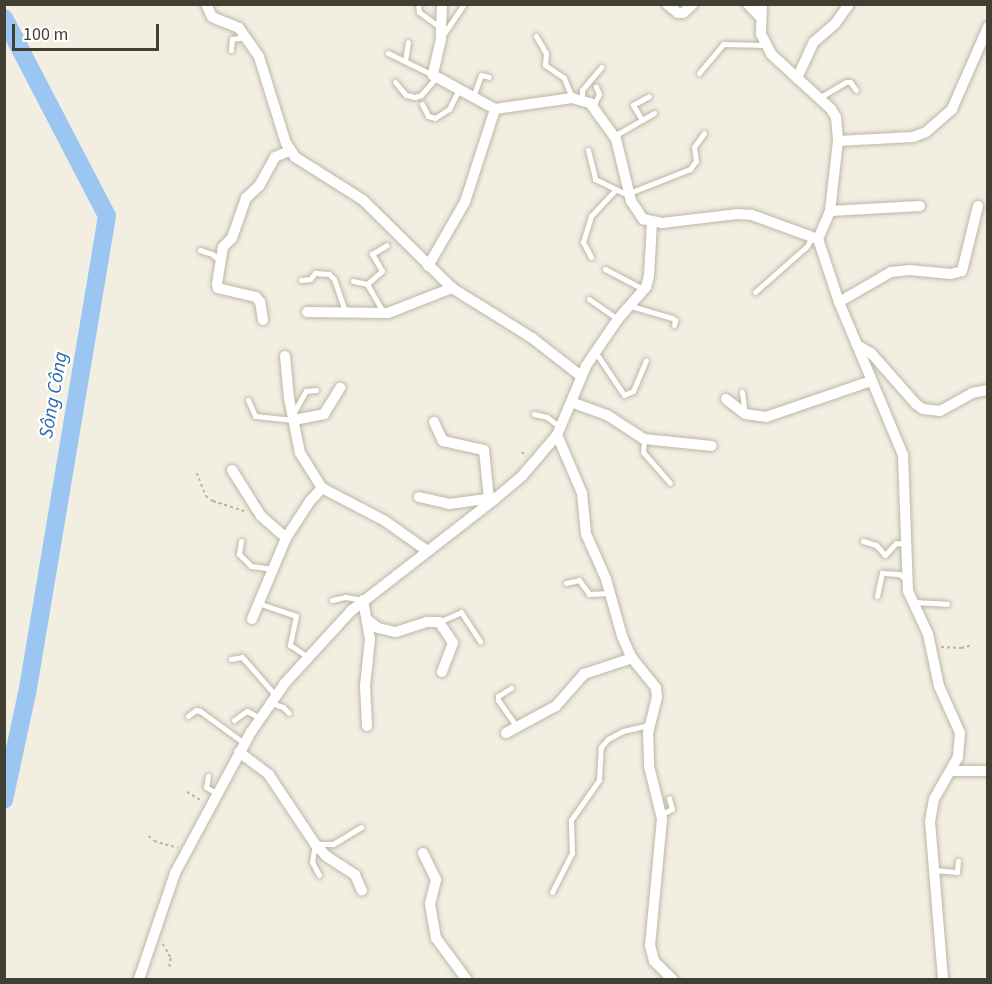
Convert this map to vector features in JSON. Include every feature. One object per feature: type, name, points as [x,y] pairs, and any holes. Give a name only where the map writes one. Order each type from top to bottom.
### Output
[{"type":"street","points":[[206,4],[212,17],[239,28],[264,65],[289,151],[363,200],[452,288],[532,338],[581,376]]},
{"type":"street","points":[[442,4],[441,33],[435,76],[458,91],[495,109],[577,98],[593,106],[614,136],[635,211],[652,222],[752,215],[815,238],[871,381],[903,455],[908,580],[912,602],[931,646],[939,686],[960,733],[958,757],[931,810],[943,980]]},
{"type":"street","points":[[667,4],[678,13],[683,13],[693,4]]},
{"type":"street","points":[[747,4],[760,17]]},
{"type":"street","points":[[762,4],[760,17],[765,45],[771,54],[819,98],[836,117],[838,141],[830,211],[815,238]]},
{"type":"street","points":[[797,78],[814,42],[835,24],[849,4]]},
{"type":"street","points":[[838,141],[913,136],[926,132],[952,109],[987,27]]},
{"type":"street","points":[[428,266],[465,202],[495,109]]},
{"type":"street","points":[[263,320],[260,302],[256,297],[218,288],[217,284],[223,247],[232,238],[246,198],[260,186],[275,157],[289,151]]},
{"type":"street","points":[[830,211],[920,206]]},
{"type":"street","points":[[839,302],[891,272],[909,270],[951,274],[962,271],[978,206]]},
{"type":"street","points":[[139,979],[156,934],[171,883],[210,806],[260,718],[308,657],[363,600],[522,476],[559,432],[581,376],[595,352],[618,319],[644,290],[650,276],[652,222]]},
{"type":"street","points":[[307,312],[384,313],[398,310],[452,288]]},
{"type":"street","points":[[857,345],[871,353],[916,404],[924,409],[940,411],[972,393],[987,390]]},
{"type":"street","points":[[285,356],[300,453],[322,488],[384,521],[426,550]]},
{"type":"street","points":[[726,399],[745,414],[766,417],[871,381]]},
{"type":"street","points":[[293,418],[324,414],[340,388]]},
{"type":"street","points":[[571,402],[607,415],[644,439],[712,446]]},
{"type":"street","points":[[434,422],[443,441],[484,450],[492,498]]},
{"type":"street","points":[[559,432],[582,493],[586,534],[610,593],[622,636],[632,658],[656,688],[657,697],[649,725],[650,774],[662,814],[650,945],[654,961],[673,980]]},
{"type":"street","points":[[232,470],[261,516],[286,538]]},
{"type":"street","points":[[252,619],[286,538],[322,488]]},
{"type":"street","points":[[419,497],[449,504],[492,498]]},
{"type":"street","points":[[363,600],[369,621],[367,726]]},
{"type":"street","points":[[369,621],[378,628],[396,632],[427,622],[439,622],[453,643],[442,672]]},
{"type":"street","points":[[506,733],[556,706],[584,674],[632,658]]},
{"type":"street","points":[[242,748],[275,782],[315,844],[326,856],[355,875],[362,891]]},
{"type":"street","points":[[951,771],[987,771]]},
{"type":"street","points":[[423,853],[436,880],[430,904],[436,938],[467,980]]},
{"type":"lane","points":[[418,4],[418,12],[441,33],[464,4]]},
{"type":"lane","points":[[231,51],[232,39],[246,36]]},
{"type":"lane","points":[[536,36],[546,53],[544,65],[564,78],[577,98],[601,67]]},
{"type":"lane","points":[[405,61],[408,42]]},
{"type":"lane","points":[[699,73],[723,44],[765,45]]},
{"type":"lane","points":[[388,52],[435,76],[421,95],[415,97],[406,95],[395,82]]},
{"type":"lane","points":[[473,99],[482,75],[489,77]]},
{"type":"lane","points":[[819,98],[846,82],[850,82],[856,90]]},
{"type":"lane","points":[[593,106],[599,94],[596,87]]},
{"type":"lane","points":[[422,104],[428,116],[435,118],[449,109],[458,91]]},
{"type":"lane","points":[[642,120],[633,105],[649,96]]},
{"type":"lane","points":[[614,136],[654,113]]},
{"type":"lane","points":[[588,150],[594,179],[629,195],[690,169],[696,161],[694,147],[704,133]]},
{"type":"lane","points":[[591,257],[583,242],[591,216],[615,190]]},
{"type":"lane","points":[[755,292],[815,238]]},
{"type":"lane","points":[[367,284],[382,271],[372,254],[387,245]]},
{"type":"lane","points":[[200,250],[216,256],[221,264]]},
{"type":"lane","points":[[605,269],[644,290]]},
{"type":"lane","points":[[301,280],[310,279],[315,273],[329,274],[334,279],[346,313]]},
{"type":"lane","points":[[353,281],[367,284],[384,313]]},
{"type":"lane","points":[[590,299],[618,319]]},
{"type":"lane","points":[[631,306],[672,318],[675,320],[674,325]]},
{"type":"lane","points":[[595,352],[624,395],[633,391],[646,361]]},
{"type":"lane","points":[[248,400],[257,417],[293,418],[306,391],[315,390]]},
{"type":"lane","points":[[742,392],[745,414]]},
{"type":"lane","points":[[534,414],[547,417],[559,432]]},
{"type":"lane","points":[[644,439],[643,452],[670,483]]},
{"type":"lane","points":[[241,541],[239,554],[251,566],[273,569]]},
{"type":"lane","points":[[863,541],[876,545],[885,555],[896,543],[907,544]]},
{"type":"lane","points":[[877,596],[882,573],[898,574],[908,580]]},
{"type":"lane","points":[[566,583],[579,580],[589,594],[610,593]]},
{"type":"lane","points":[[332,600],[345,597],[363,600]]},
{"type":"lane","points":[[912,602],[947,604]]},
{"type":"lane","points":[[258,603],[296,616],[290,645],[308,657]]},
{"type":"lane","points":[[439,622],[460,612],[480,641]]},
{"type":"lane","points":[[231,659],[238,655],[242,657],[273,699],[289,713]]},
{"type":"lane","points":[[511,688],[498,696],[498,700],[517,727]]},
{"type":"lane","points":[[188,716],[196,710],[200,711],[242,748]]},
{"type":"lane","points":[[234,720],[247,711],[260,718]]},
{"type":"lane","points":[[552,892],[572,853],[573,816],[599,780],[601,747],[608,739],[623,731],[649,725]]},
{"type":"lane","points":[[208,776],[206,787],[217,794]]},
{"type":"lane","points":[[662,814],[672,809],[669,798]]},
{"type":"lane","points":[[319,875],[312,862],[315,844],[333,844],[361,827]]},
{"type":"lane","points":[[934,870],[957,872],[958,861]]},
{"type":"path","points":[[197,473],[207,496],[213,501],[261,516]]},
{"type":"path","points":[[931,646],[961,648],[973,645]]},
{"type":"path","points":[[187,792],[210,806]]},
{"type":"path","points":[[149,836],[154,841],[177,847],[185,854]]},
{"type":"path","points":[[156,934],[169,953],[169,969]]},
{"type":"waterway","name":"Sông Công","points":[[4,18],[107,216],[27,693],[4,800]]}]
